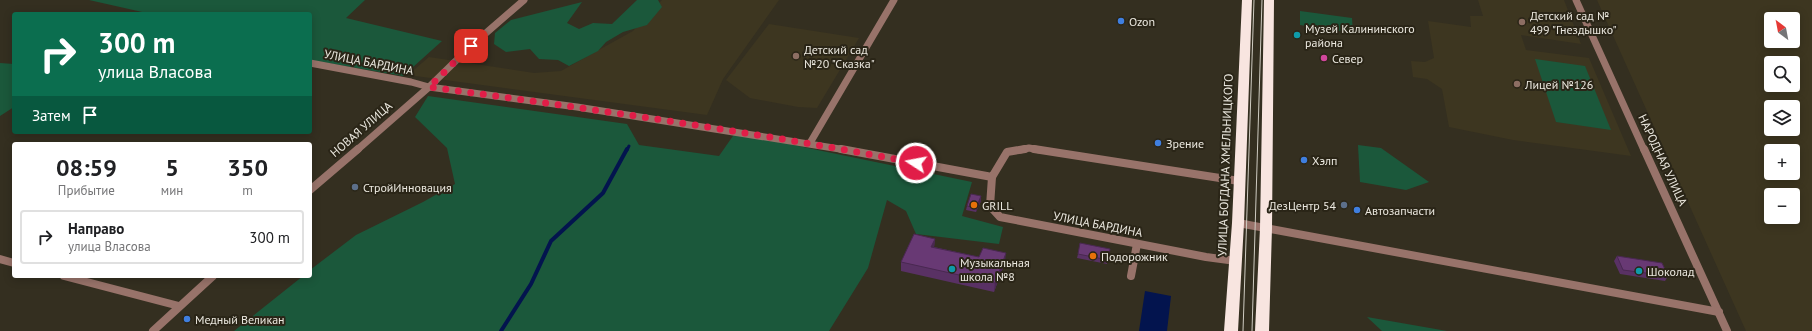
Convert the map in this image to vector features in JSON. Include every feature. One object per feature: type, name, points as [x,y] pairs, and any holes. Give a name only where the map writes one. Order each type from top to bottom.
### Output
[{"type":"highway","name":"УЛИЦА БОГДАНА ХМЕЛЬНИЦКОГО","points":[[1231,331],[1238,223],[1247,0]]},
{"type":"highway","points":[[1262,331],[1266,228],[1269,0]]},
{"type":"street","name":"НОВАЯ УЛИЦА","points":[[312,188],[429,87],[471,46],[524,0]]},
{"type":"street","points":[[810,143],[894,0]]},
{"type":"street","name":"НАРОДНАЯ УЛИЦА","points":[[1576,0],[1727,331]]},
{"type":"street","name":"УЛИЦА БАРДИНА","points":[[312,63],[411,82],[429,87],[578,107],[810,143],[992,177]]},
{"type":"street","name":"УЛИЦА БАРДИНА","points":[[1236,261],[1206,257],[1000,218],[990,206],[992,177],[1007,152],[1029,148],[1239,181]]},
{"type":"street","points":[[1238,223],[1719,312]]},
{"type":"street","points":[[1130,276],[1136,244]]},
{"type":"street","points":[[0,260],[12,263]]},
{"type":"street","points":[[72,278],[179,306]]},
{"type":"street","points":[[153,331],[211,278]]},
{"type":"shaded area","points":[[662,0],[779,0],[723,79],[707,115],[408,75],[429,57],[534,73],[561,71],[633,31]]},
{"type":"shaded area","name":"Лицей №126","points":[[1478,0],[1564,0],[1581,44],[1521,35],[1526,50],[1589,58],[1631,156],[1513,140],[1449,127],[1442,89],[1427,79],[1413,77],[1411,61],[1425,62],[1434,58],[1428,21],[1471,27],[1470,16],[1483,16]]},
{"type":"shaded area","points":[[1597,0],[1812,0],[1812,331],[1746,331]]},
{"type":"shaded area","name":"Детский сад №20 \"Сказка\"","points":[[769,24],[859,38],[817,108],[798,107],[750,98],[726,80]]},
{"type":"shaded area","points":[[1145,291],[1171,296],[1167,331],[1139,331]]},
{"type":"green space","points":[[89,0],[365,0],[346,18],[442,41],[403,76],[312,60],[312,12],[142,12]]},
{"type":"green space","points":[[637,0],[658,0],[662,7],[647,25],[623,32],[606,42],[598,51],[569,66],[558,60],[539,59],[530,49],[506,52],[494,44],[495,33],[511,20],[582,2],[567,23],[579,29],[593,23],[612,24]]},
{"type":"green space","points":[[1300,11],[1352,18],[1353,33],[1300,25]]},
{"type":"green space","points":[[1535,59],[1585,66],[1611,130],[1556,122]]},
{"type":"green space","points":[[0,63],[12,64],[12,108],[0,116]]},
{"type":"green space","points":[[428,96],[627,124],[639,145],[719,156],[735,133],[972,182],[962,216],[1003,227],[999,244],[916,234],[906,211],[887,200],[868,268],[829,331],[234,331],[300,278],[312,278],[312,268],[356,235],[423,202],[455,184],[447,148],[415,117]]},
{"type":"green space","points":[[1358,145],[1381,148],[1429,182],[1406,190],[1360,182]]},
{"type":"green space","points":[[1367,317],[1447,331],[1382,331]]},
{"type":"building","points":[[971,194],[981,196],[976,208],[967,206]]},
{"type":"building","name":"Музыкальная школа №8","points":[[914,234],[935,239],[931,247],[979,257],[983,248],[1006,253],[995,283],[901,262]]},
{"type":"building","points":[[1080,243],[1110,249],[1108,260],[1078,254]]},
{"type":"building","points":[[1617,256],[1662,263],[1668,276],[1623,270]]},
{"type":"waterway","points":[[627,150],[629,146]]},
{"type":"waterway","points":[[501,331],[531,284],[551,241],[603,193],[627,149]]},
{"type":"tram line","points":[[1243,331],[1254,0]]},
{"type":"tram line","points":[[1252,331],[1262,0]]},
{"type":"place","name":"Ozon","points":[[1121,21]]},
{"type":"place","name":"Детский сад № 499 \"Гнездышко\"","points":[[1522,22]]},
{"type":"place","name":"Музей Калининского района","points":[[1297,35]]},
{"type":"place","name":"Детский сад №20 \"Сказка\"","points":[[796,56]]},
{"type":"place","name":"Север","points":[[1324,58]]},
{"type":"place","name":"Лицей №126","points":[[1517,84]]},
{"type":"place","name":"Зрение","points":[[1158,143]]},
{"type":"place","name":"Хэлп","points":[[1304,160]]},
{"type":"place","name":"СтройИнновация","points":[[355,187]]},
{"type":"place","name":"GRILL","points":[[974,205]]},
{"type":"place","name":"ДезЦентр 54","points":[[1344,205]]},
{"type":"place","name":"Автозапчасти","points":[[1357,210]]},
{"type":"place","name":"Подорожник","points":[[1093,256]]},
{"type":"place","name":"Музыкальная школа №8","points":[[952,269]]},
{"type":"place","name":"Шоколад","points":[[1639,271]]},
{"type":"place","name":"Медный Великан","points":[[187,319]]},
{"type":"route","points":[[471,46],[429,87],[578,107],[794,140],[916,163]]}]
